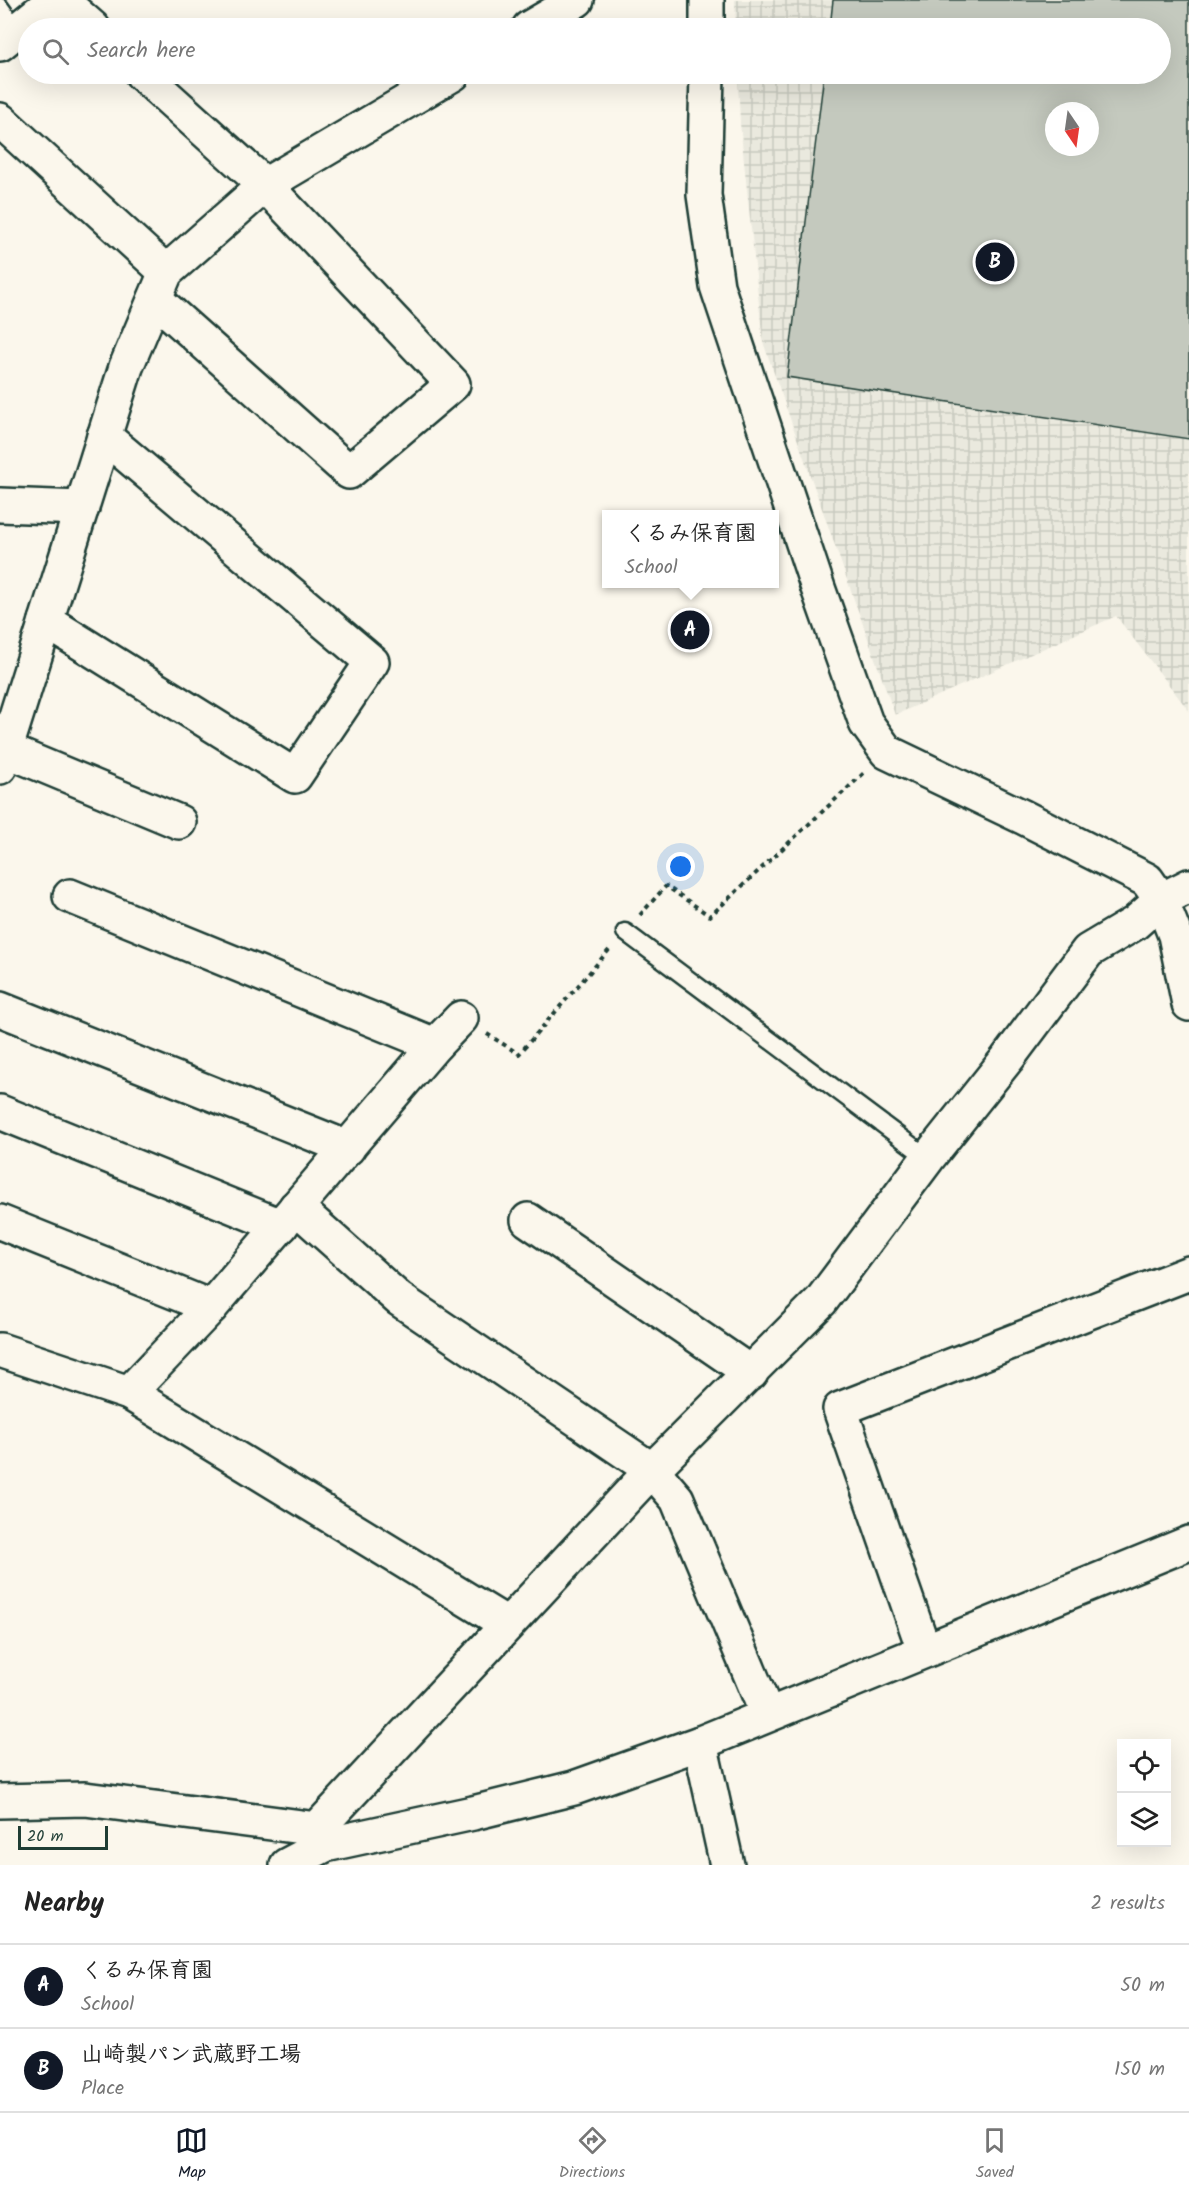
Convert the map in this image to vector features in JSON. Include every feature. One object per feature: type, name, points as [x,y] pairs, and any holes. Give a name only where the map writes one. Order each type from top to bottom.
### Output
[{"type":"street","points":[[22,18],[54,0]]},
{"type":"street","points":[[61,0],[82,18]]},
{"type":"street","points":[[546,18],[577,0]]},
{"type":"street","points":[[707,0],[708,18]]},
{"type":"street","points":[[0,120],[161,286],[349,472],[453,384],[265,185],[153,84]]},
{"type":"street","points":[[180,822],[3,759],[126,366],[161,286],[265,185],[436,84]]},
{"type":"street","points":[[706,84],[704,195],[717,286],[818,588],[866,723],[887,752],[1175,893]]},
{"type":"street","points":[[46,621],[295,776],[372,662],[104,436]]},
{"type":"street","points":[[0,505],[82,508]]},
{"type":"street","points":[[1175,893],[1175,935],[1189,1004]]},
{"type":"street","points":[[287,1865],[321,1837],[507,1624],[652,1470],[821,1301],[1088,951],[1136,922],[1175,893]]},
{"type":"street","points":[[70,896],[435,1045]]},
{"type":"street","points":[[0,1009],[348,1148]]},
{"type":"street","points":[[129,1394],[211,1306],[435,1045],[462,1018]]},
{"type":"street","points":[[0,1112],[288,1217],[399,1299],[652,1470],[677,1499],[767,1714]]},
{"type":"street","points":[[528,1220],[751,1373]]},
{"type":"street","points":[[0,1222],[211,1306]]},
{"type":"street","points":[[924,1650],[840,1409],[1189,1273]]},
{"type":"street","points":[[0,1350],[129,1394],[507,1624]]},
{"type":"street","points":[[0,1801],[85,1799],[321,1837],[473,1814],[574,1788],[700,1743],[1189,1543]]},
{"type":"street","points":[[700,1743],[727,1865]]},
{"type":"lane","points":[[625,932],[928,1158]]},
{"type":"path","points":[[462,1018],[519,1054],[666,886],[710,916],[887,752]]},
{"type":"shaded area","points":[[735,0],[1189,0],[1189,711],[1116,616],[895,715],[763,342],[740,123],[738,84],[1171,84],[1171,18],[736,18]]},
{"type":"building","points":[[833,0],[1189,0],[1189,439],[787,377],[823,84],[1171,84],[1171,18],[831,18]]},
{"type":"place","name":"山崎製パン武蔵野工場","points":[[995,262]]},
{"type":"place","name":"くるみ保育園","points":[[690,630]]}]
